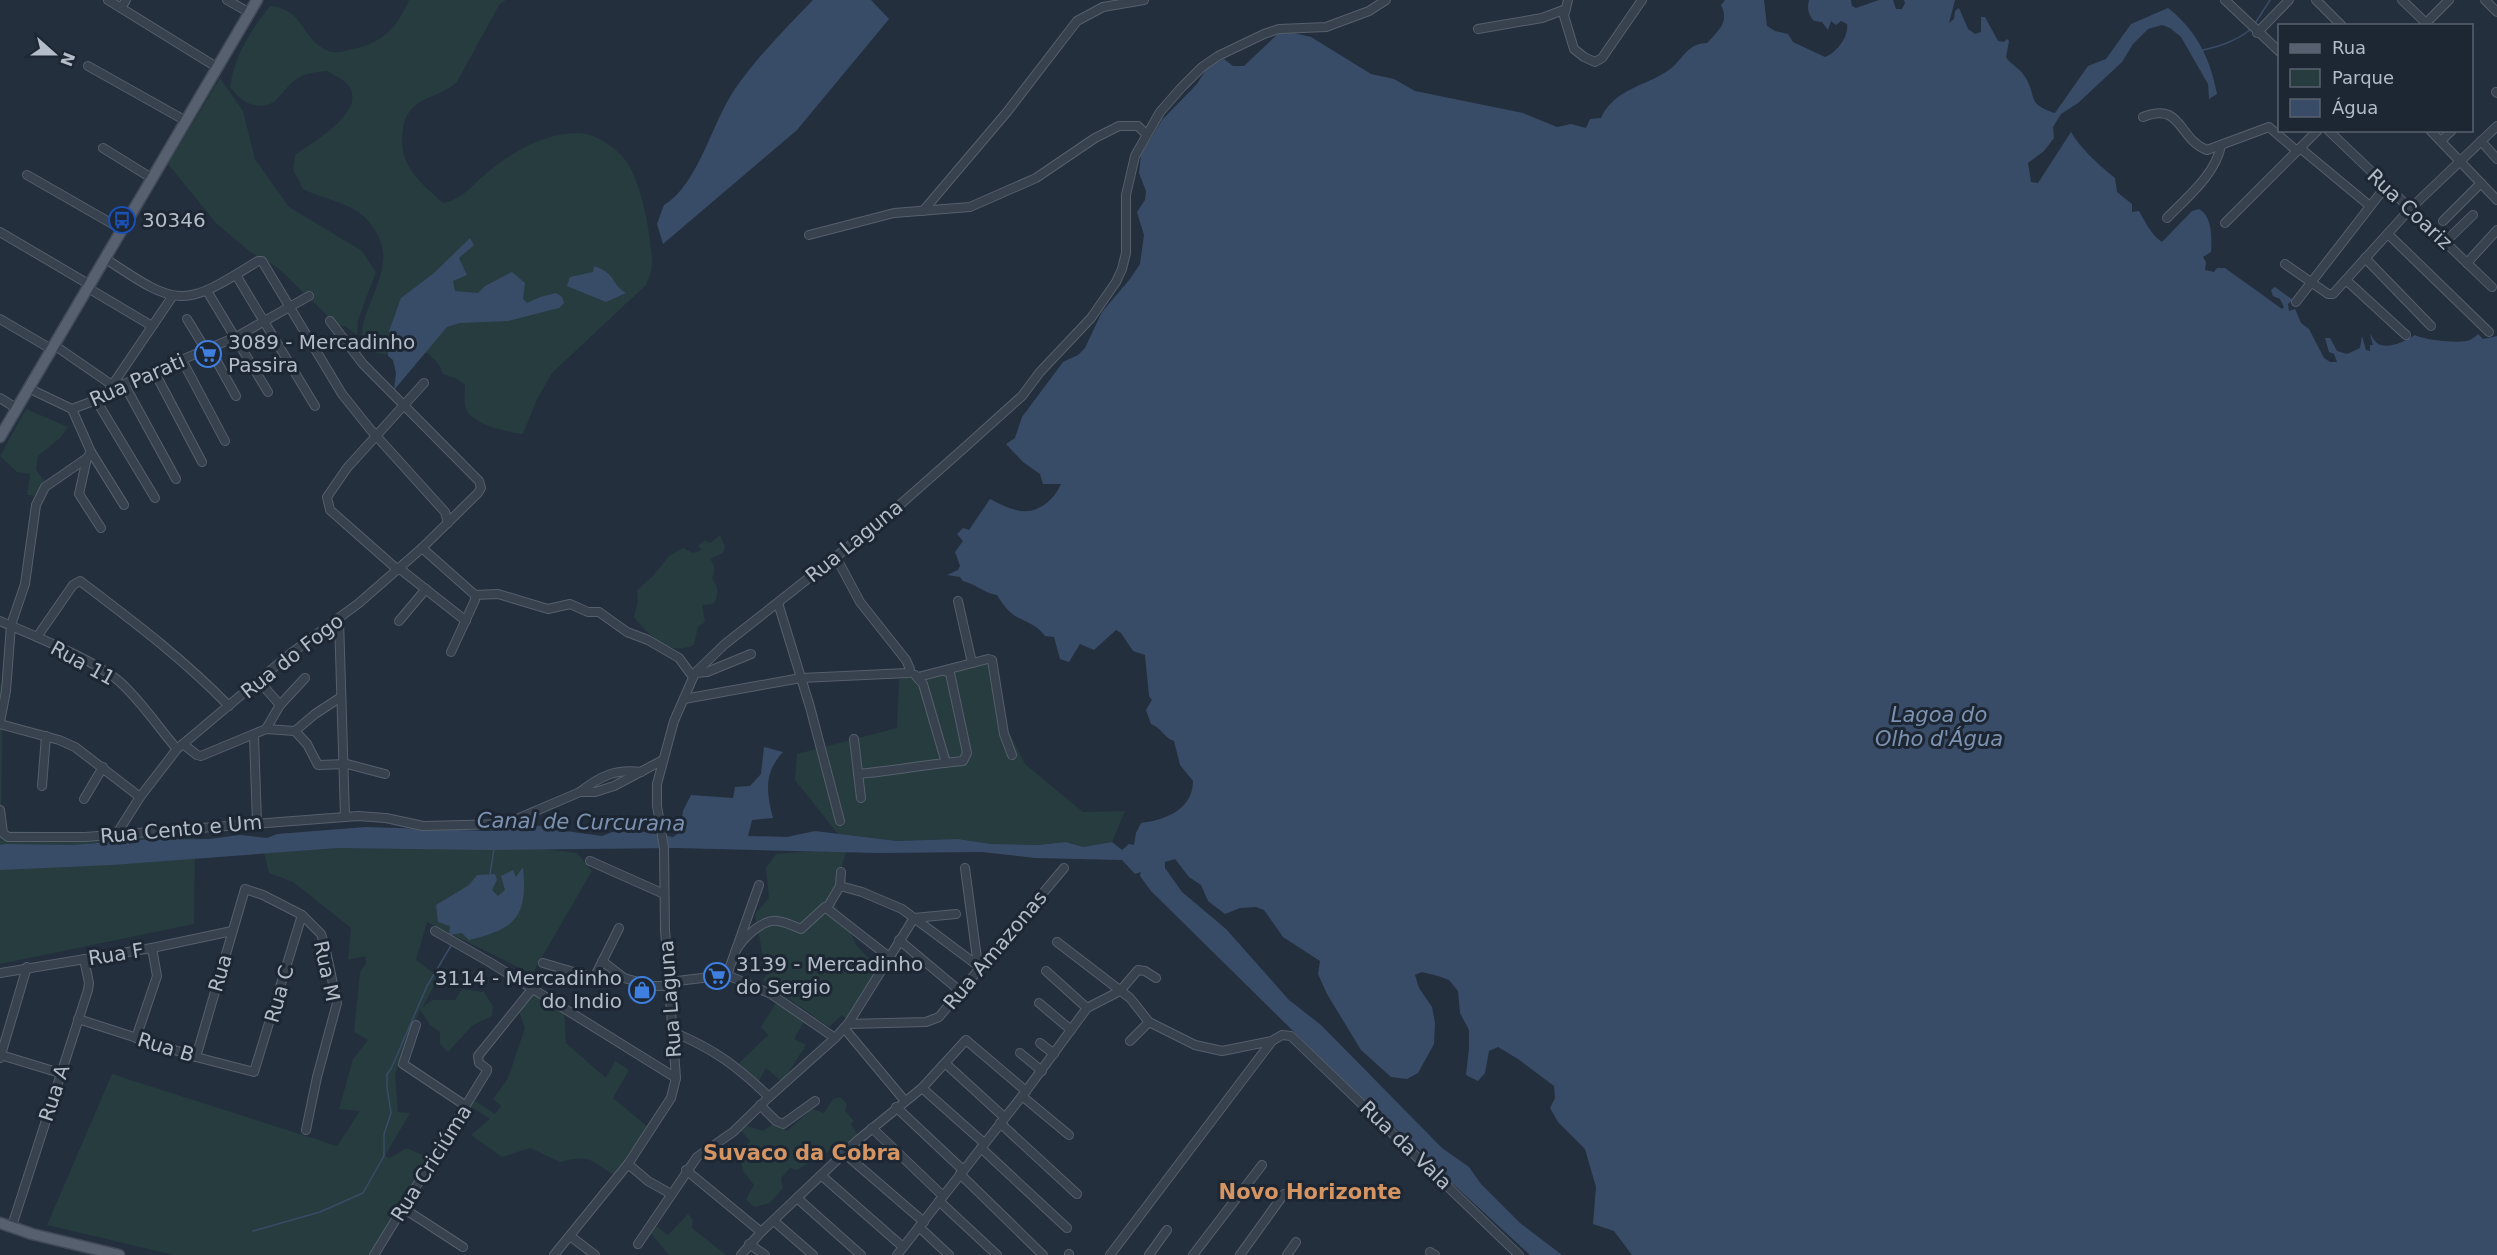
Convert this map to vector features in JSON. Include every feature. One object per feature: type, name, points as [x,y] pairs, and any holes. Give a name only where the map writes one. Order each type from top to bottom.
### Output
[{"type":"main road","points":[[0,437],[257,0]]},
{"type":"main road","points":[[0,1223],[119,1255]]},
{"type":"street","points":[[108,0],[218,68]]},
{"type":"street","points":[[121,8],[126,0]]},
{"type":"street","points":[[227,0],[250,13]]},
{"type":"street","points":[[923,211],[1007,112],[1077,21],[1103,7],[1143,0]]},
{"type":"street","name":"Rua Laguna","points":[[554,1255],[628,1164],[671,1098],[676,1078],[664,894],[664,858],[657,806],[657,784],[674,721],[694,675],[724,644],[885,518],[1022,396],[1040,372],[1090,318],[1122,269],[1126,253],[1125,212],[1129,177],[1146,134],[1160,112],[1202,67],[1218,56],[1264,34],[1279,29],[1326,27],[1369,11],[1386,0]]},
{"type":"street","points":[[1568,0],[1564,16],[1574,49],[1595,62],[1602,58],[1641,0]]},
{"type":"street","points":[[2225,0],[2257,33],[2278,50]]},
{"type":"street","points":[[2257,33],[2289,0]]},
{"type":"street","points":[[2316,0],[2340,24]]},
{"type":"street","points":[[2402,0],[2425,24],[2449,0]]},
{"type":"street","points":[[2485,0],[2497,12]]},
{"type":"street","points":[[1479,29],[1542,18],[1566,9]]},
{"type":"street","points":[[88,66],[186,121]]},
{"type":"street","points":[[2143,117],[2162,112],[2174,119],[2204,149],[2211,150],[2270,127],[2370,206]]},
{"type":"street","points":[[809,235],[894,213],[970,207],[1036,178],[1095,138],[1119,126],[1138,126],[1146,134]]},
{"type":"street","points":[[2285,264],[2328,294],[2334,294],[2410,209],[2497,126]]},
{"type":"street","points":[[2225,223],[2316,132]]},
{"type":"street","name":"Rua Coariz","points":[[2330,132],[2492,287]]},
{"type":"street","points":[[2432,132],[2497,200]]},
{"type":"street","points":[[2441,141],[2450,132]]},
{"type":"street","points":[[2481,141],[2497,159]]},
{"type":"street","points":[[2167,218],[2209,173],[2216,162],[2221,146]]},
{"type":"street","points":[[103,148],[153,178]]},
{"type":"street","points":[[27,175],[123,230]]},
{"type":"street","points":[[2443,221],[2481,183]]},
{"type":"street","points":[[2296,302],[2386,186]]},
{"type":"street","points":[[2445,242],[2473,215]]},
{"type":"street","points":[[2467,263],[2497,230]]},
{"type":"street","points":[[0,232],[152,326]]},
{"type":"street","points":[[2388,234],[2489,332]]},
{"type":"street","points":[[2366,258],[2431,326]]},
{"type":"street","points":[[106,259],[142,282],[172,297],[187,297],[207,291],[261,261],[333,381],[376,435],[445,512],[449,519],[448,523]]},
{"type":"street","points":[[236,274],[315,406]]},
{"type":"street","points":[[2346,280],[2406,335]]},
{"type":"street","points":[[207,291],[268,392]]},
{"type":"street","name":"Rua Parati","points":[[28,388],[72,409],[96,400],[124,384],[236,337],[309,296]]},
{"type":"street","points":[[107,393],[172,297]]},
{"type":"street","points":[[0,319],[52,347],[112,385]]},
{"type":"street","points":[[187,319],[236,396]]},
{"type":"street","points":[[330,321],[363,364],[404,406]]},
{"type":"street","points":[[182,360],[225,441]]},
{"type":"street","points":[[154,371],[202,462]]},
{"type":"street","points":[[124,384],[176,479]]},
{"type":"street","points":[[424,384],[341,475],[329,492],[327,500],[330,510],[399,569],[466,621]]},
{"type":"street","points":[[0,398],[16,408]]},
{"type":"street","points":[[96,400],[155,498]]},
{"type":"street","name":"Rua do Fogo","points":[[116,835],[140,797],[180,747],[290,654],[339,619],[399,569],[478,493],[481,488],[479,481],[404,406]]},
{"type":"street","points":[[72,409],[89,455],[124,505]]},
{"type":"street","points":[[89,455],[79,494],[101,528]]},
{"type":"street","points":[[89,455],[45,487],[36,505],[25,584],[11,626],[0,723],[75,747],[140,797]]},
{"type":"street","points":[[422,549],[475,595],[498,594],[548,609],[570,603],[588,612],[600,612],[627,632],[674,654],[694,675],[751,654]]},
{"type":"street","points":[[836,557],[860,602],[906,660],[909,665],[908,673]]},
{"type":"street","points":[[37,637],[73,585],[80,581],[166,646],[229,706]]},
{"type":"street","points":[[399,621],[426,589]]},
{"type":"street","points":[[451,652],[475,600],[475,595]]},
{"type":"street","points":[[958,601],[972,663]]},
{"type":"street","points":[[778,603],[840,821]]},
{"type":"street","points":[[339,619],[345,817]]},
{"type":"street","name":"Rua 11","points":[[0,621],[37,637],[118,681],[180,747]]},
{"type":"street","points":[[918,677],[988,659],[992,660],[1004,734],[1012,755]]},
{"type":"street","points":[[858,774],[904,770],[923,764],[963,761],[967,753],[950,673],[945,671]]},
{"type":"street","points":[[684,699],[801,678],[908,673],[918,677],[923,684],[946,763]]},
{"type":"street","points":[[180,747],[201,756],[254,736],[266,729],[280,705],[305,678]]},
{"type":"street","points":[[259,681],[280,705]]},
{"type":"street","points":[[266,729],[296,731],[315,714],[341,697]]},
{"type":"street","points":[[296,731],[307,744],[318,765],[342,764],[385,774]]},
{"type":"street","points":[[42,786],[46,736]]},
{"type":"street","points":[[254,736],[257,823]]},
{"type":"street","points":[[854,739],[861,798]]},
{"type":"street","points":[[580,792],[606,790],[663,760]]},
{"type":"street","points":[[84,799],[102,767]]},
{"type":"street","points":[[580,792],[597,778],[611,772],[624,770],[642,772]]},
{"type":"street","name":"Rua Cento e Um","points":[[0,810],[4,835],[8,837],[85,837],[358,816],[386,818],[423,826],[494,825],[518,820],[580,792]]},
{"type":"street","points":[[590,861],[664,894]]},
{"type":"street","name":"Rua Amazonas","points":[[846,1026],[933,1021],[944,1013],[1065,867]]},
{"type":"street","points":[[965,868],[980,967]]},
{"type":"street","points":[[826,908],[840,886],[841,872]]},
{"type":"street","points":[[727,975],[759,885]]},
{"type":"street","points":[[840,886],[884,900],[914,918],[980,967]]},
{"type":"street","name":"Rua M","points":[[245,889],[302,915],[321,934],[337,1003],[317,1077],[306,1130]]},
{"type":"street","name":"Rua","points":[[196,1057],[245,889]]},
{"type":"street","points":[[735,952],[744,939],[769,921],[782,921],[801,928],[820,909],[826,908],[889,957]]},
{"type":"street","points":[[914,918],[956,914]]},
{"type":"street","name":"Rua C","points":[[255,1072],[302,915]]},
{"type":"street","points":[[638,1244],[686,1170],[697,1157],[733,1132],[836,1038],[846,1026],[914,918]]},
{"type":"street","points":[[594,978],[619,928]]},
{"type":"street","name":"Rua F","points":[[0,973],[152,948],[232,931]]},
{"type":"street","points":[[435,931],[533,988],[676,1078]]},
{"type":"street","points":[[899,940],[960,991]]},
{"type":"street","points":[[1057,942],[1135,1002],[1149,1022],[1195,1045],[1217,1051],[1272,1041]]},
{"type":"street","points":[[136,1038],[157,976],[152,948]]},
{"type":"street","name":"Rua A","points":[[12,1226],[89,983],[84,959]]},
{"type":"street","points":[[602,961],[624,978]]},
{"type":"street","points":[[543,963],[594,978],[624,978],[653,986],[727,975],[771,994],[836,1038]]},
{"type":"street","points":[[27,967],[1,1057],[60,1073]]},
{"type":"street","points":[[897,1255],[1042,1071],[1087,1008],[1120,991],[1138,970],[1145,971],[1156,978]]},
{"type":"street","points":[[1046,971],[1087,1008]]},
{"type":"street","name":"Rua Criciúma","points":[[374,1255],[487,1071],[479,1063],[478,1056],[533,988]]},
{"type":"street","points":[[1039,1003],[1071,1030]]},
{"type":"street","name":"Rua B","points":[[78,1019],[196,1057],[255,1072]]},
{"type":"street","points":[[1130,1041],[1149,1022]]},
{"type":"street","points":[[416,1025],[404,1064],[466,1106]]},
{"type":"street","points":[[846,1026],[905,1101]]},
{"type":"street","points":[[673,1032],[709,1049],[740,1069],[769,1097]]},
{"type":"street","name":"Rua da Vala","points":[[1272,1041],[1282,1035],[1291,1036],[1519,1255]]},
{"type":"street","points":[[741,1255],[761,1232],[872,1128],[922,1088],[966,1040],[1069,1135]]},
{"type":"street","points":[[1110,1255],[1272,1041]]},
{"type":"street","points":[[1040,1043],[1054,1054]]},
{"type":"street","points":[[1020,1053],[1042,1071]]},
{"type":"street","points":[[946,1064],[1077,1194]]},
{"type":"street","points":[[922,1088],[1067,1228]]},
{"type":"street","points":[[760,1105],[776,1122],[783,1124],[815,1101]]},
{"type":"street","points":[[896,1107],[1043,1255]]},
{"type":"street","points":[[872,1128],[997,1255]]},
{"type":"street","points":[[844,1154],[921,1225],[949,1255]]},
{"type":"street","points":[[628,1164],[648,1181],[671,1194]]},
{"type":"street","points":[[1193,1255],[1262,1165]]},
{"type":"street","points":[[686,1170],[761,1232]]},
{"type":"street","points":[[822,1176],[903,1247]]},
{"type":"street","points":[[1240,1255],[1284,1194]]},
{"type":"street","points":[[797,1198],[861,1255]]},
{"type":"street","points":[[403,1208],[463,1247]]},
{"type":"street","points":[[774,1221],[813,1255]]},
{"type":"street","points":[[1149,1255],[1167,1230]]},
{"type":"street","points":[[570,1236],[595,1255]]},
{"type":"street","points":[[1287,1255],[1296,1242]]},
{"type":"street","points":[[749,1244],[765,1255]]},
{"type":"green space","points":[[409,0],[506,0],[499,5],[457,82],[416,105],[404,122],[402,141],[407,162],[418,179],[443,203],[459,197],[491,169],[526,146],[552,136],[579,133],[599,138],[622,156],[632,171],[641,196],[648,224],[652,263],[646,285],[552,373],[537,399],[523,434],[489,426],[467,412],[465,385],[443,374],[439,365],[428,353],[383,354],[372,350],[363,342],[364,323],[383,263],[380,240],[366,218],[357,211],[303,189],[293,170],[295,155],[326,133],[347,113],[352,102],[351,91],[344,81],[327,71],[306,74],[292,82],[275,101],[262,106],[244,101],[230,87],[232,75],[244,44],[270,6],[290,12],[318,45],[329,51],[338,52],[370,44],[386,34],[399,20]]},
{"type":"green space","points":[[220,78],[243,111],[255,159],[289,207],[362,251],[376,272],[358,320],[357,335],[345,326],[338,326],[278,268],[249,251],[216,223],[168,164]]},
{"type":"green space","points":[[26,409],[68,427],[60,438],[38,456],[36,470],[45,482],[37,496],[27,495],[30,474],[17,472],[0,456]]},
{"type":"green space","points":[[720,535],[725,546],[723,553],[710,559],[714,568],[712,578],[717,588],[717,597],[713,604],[702,605],[705,622],[698,627],[694,645],[676,648],[660,642],[634,617],[638,602],[637,590],[653,576],[669,556],[683,548],[693,553],[702,550],[698,546],[705,540],[710,543]]},
{"type":"green space","points":[[994,661],[1004,722],[1025,764],[1083,812],[1125,811],[1112,842],[1083,847],[1066,842],[1038,845],[991,844],[958,839],[898,841],[838,834],[795,780],[797,754],[897,728],[899,679]]},
{"type":"green space","points":[[0,684],[3,685],[1,831],[195,835],[194,924],[0,964]]},
{"type":"green space","points":[[338,848],[544,849],[577,853],[592,871],[532,974],[427,922],[416,960],[439,977],[422,1008],[432,1000],[455,1000],[462,989],[484,992],[493,1006],[492,1016],[473,1025],[448,1052],[440,1044],[440,1032],[430,1025],[420,1010],[395,1075],[398,1112],[410,1113],[385,1156],[390,1158],[406,1148],[433,1159],[372,1255],[174,1255],[47,1225],[112,1074],[337,1146],[360,1111],[339,1109],[353,1059],[368,1040],[354,1032],[360,972],[366,964],[365,956],[348,960],[351,928],[293,882],[269,873],[264,853]]},
{"type":"green space","points":[[846,852],[832,898],[857,946],[879,969],[847,1020],[842,1015],[829,1027],[762,980],[777,965],[763,956],[755,914],[769,898],[766,868],[776,854]]},
{"type":"green space","points":[[533,992],[564,1011],[566,1043],[606,1078],[615,1061],[629,1070],[613,1098],[648,1127],[614,1175],[589,1160],[560,1162],[530,1148],[502,1157],[471,1135],[490,1119],[470,1106],[475,1101],[495,1114],[501,1106],[493,1099],[508,1078],[525,1028],[519,1011]]},
{"type":"green space","points":[[777,1001],[805,1020],[794,1039],[806,1045],[781,1081],[766,1068],[759,1081],[738,1064],[768,1035],[761,1027]]},
{"type":"green space","points":[[840,1097],[847,1104],[845,1111],[854,1121],[851,1124],[857,1134],[855,1141],[842,1153],[836,1147],[797,1170],[790,1168],[781,1178],[783,1188],[770,1203],[754,1207],[746,1199],[754,1185],[743,1171],[740,1153],[750,1141],[741,1131],[747,1126],[763,1131],[774,1123],[787,1131],[812,1109],[824,1113],[833,1099]]},
{"type":"green space","points":[[688,1214],[693,1220],[692,1228],[726,1255],[669,1255],[650,1232],[656,1226],[668,1235]]},
{"type":"water","points":[[813,0],[871,0],[889,19],[797,130],[663,244],[657,224],[664,205],[676,196],[686,183],[735,89],[762,54]]},
{"type":"water","name":"Lagoa do Olho d'Água","points":[[1725,0],[1764,0],[1767,26],[1775,31],[1788,34],[1793,42],[1825,57],[1841,44],[1846,34],[1847,24],[1841,21],[1836,25],[1831,21],[1828,30],[1822,22],[1814,21],[1810,16],[1809,0],[1851,0],[1852,6],[1856,8],[1879,0],[1893,0],[1896,9],[1902,9],[1904,0],[1955,0],[1949,23],[1954,19],[1955,11],[1959,8],[1968,29],[1975,34],[1981,32],[1981,17],[1985,17],[1998,41],[2004,42],[2007,39],[2009,41],[2006,57],[2023,74],[2035,102],[2055,113],[2088,66],[2106,59],[2131,24],[2168,8],[2187,26],[2201,46],[2217,94],[2209,99],[2208,84],[2181,37],[2162,25],[2148,29],[2133,44],[2122,62],[2078,103],[2061,114],[2053,127],[2054,138],[2044,151],[2028,163],[2031,182],[2038,183],[2071,132],[2097,163],[2115,178],[2117,192],[2132,204],[2132,212],[2139,211],[2151,231],[2162,242],[2192,211],[2199,209],[2209,222],[2211,234],[2211,252],[2203,257],[2206,262],[2205,270],[2214,272],[2217,268],[2225,268],[2282,309],[2284,307],[2280,299],[2273,296],[2271,290],[2275,287],[2293,300],[2288,304],[2289,311],[2295,309],[2301,323],[2309,329],[2324,358],[2330,362],[2337,362],[2334,354],[2329,352],[2325,338],[2330,338],[2337,351],[2347,354],[2360,348],[2362,336],[2366,350],[2370,351],[2370,345],[2373,345],[2370,334],[2375,341],[2385,346],[2407,340],[2415,335],[2434,340],[2458,342],[2470,340],[2478,334],[2483,339],[2497,336],[2497,1255],[1632,1255],[1614,1231],[1593,1224],[1596,1187],[1585,1149],[1558,1122],[1550,1108],[1555,1098],[1554,1086],[1498,1047],[1489,1051],[1485,1073],[1478,1081],[1466,1075],[1469,1030],[1460,1013],[1458,991],[1449,980],[1422,972],[1415,975],[1419,988],[1432,1007],[1435,1023],[1434,1044],[1418,1073],[1407,1079],[1391,1077],[1361,1050],[1327,994],[1318,974],[1320,961],[1283,937],[1264,910],[1256,907],[1240,908],[1225,914],[1208,901],[1201,885],[1189,877],[1175,859],[1165,862],[1165,868],[1182,892],[1226,929],[1289,1000],[1321,1025],[1442,1148],[1469,1167],[1481,1184],[1520,1223],[1562,1255],[1530,1255],[1453,1184],[1447,1184],[1437,1166],[1353,1090],[1151,891],[1140,876],[1141,872],[1135,874],[1122,860],[1035,858],[982,852],[877,853],[677,848],[488,850],[338,848],[112,865],[0,870],[0,845],[6,844],[72,845],[137,840],[209,839],[240,835],[267,838],[277,834],[366,827],[489,831],[547,825],[552,814],[559,810],[551,829],[602,836],[615,831],[638,831],[673,837],[680,832],[683,811],[691,795],[733,798],[735,787],[750,786],[761,774],[764,747],[783,752],[772,767],[768,783],[773,818],[752,820],[748,836],[787,837],[815,831],[897,841],[958,839],[991,844],[1038,845],[1066,842],[1083,847],[1112,842],[1122,850],[1129,844],[1134,845],[1141,823],[1168,816],[1183,806],[1192,791],[1193,781],[1180,765],[1174,741],[1151,724],[1146,710],[1152,700],[1149,696],[1145,655],[1133,651],[1121,633],[1116,630],[1094,650],[1080,644],[1069,662],[1060,659],[1054,637],[1045,636],[1036,627],[1014,615],[997,595],[963,581],[960,577],[947,575],[958,570],[960,566],[955,552],[963,541],[957,534],[963,528],[969,530],[990,499],[1013,509],[1030,511],[1049,501],[1061,484],[1043,484],[1040,474],[1023,462],[1006,444],[1015,438],[1022,417],[1063,362],[1078,355],[1085,348],[1102,312],[1140,264],[1144,235],[1137,212],[1145,200],[1146,191],[1139,173],[1141,155],[1162,120],[1197,84],[1208,66],[1224,59],[1233,66],[1244,66],[1279,33],[1286,31],[1311,37],[1371,74],[1394,79],[1415,91],[1523,113],[1557,127],[1571,124],[1586,128],[1590,119],[1601,118],[1607,108],[1622,94],[1669,70],[1695,46],[1707,43],[1722,26],[1724,16],[1721,5]]},
{"type":"water","points":[[470,238],[474,245],[459,258],[467,275],[453,281],[455,291],[478,293],[485,286],[512,272],[525,283],[523,299],[527,303],[556,293],[562,297],[564,303],[559,308],[508,321],[460,323],[447,327],[394,390],[396,373],[393,360],[388,356],[389,331],[401,298],[434,273]]},
{"type":"water","points":[[594,266],[610,275],[617,286],[626,293],[606,302],[567,286],[570,277],[593,272]]},
{"type":"water","points":[[523,867],[524,884],[521,909],[508,925],[485,936],[469,940],[462,933],[449,935],[450,926],[438,922],[436,905],[469,885],[477,875],[495,874],[497,880],[492,890],[498,896],[505,890],[501,876],[513,870],[516,877]]},
{"type":"waterway","points":[[2254,25],[2270,0]]},
{"type":"waterway","points":[[2203,50],[2240,37],[2251,29]]},
{"type":"waterway","points":[[490,874],[494,849]]},
{"type":"waterway","points":[[253,1231],[320,1212],[363,1193],[384,1156],[384,1134],[391,1113],[387,1074],[427,986],[452,944]]},
{"type":"place","name":"30346","points":[[122,220]]},
{"type":"place","name":"3089 - Mercadinho Passira","points":[[208,354]]},
{"type":"place","name":"3139 - Mercadinho do Sergio","points":[[717,976]]},
{"type":"place","name":"3114 - Mercadinho do Indio","points":[[642,990]]},
{"type":"district","name":"Suvaco da Cobra","points":[[802,1153]]},
{"type":"district","name":"Novo Horizonte","points":[[1310,1192]]},
{"type":"water label","name":"Canal de Curcurana","points":[[581,822]]}]
